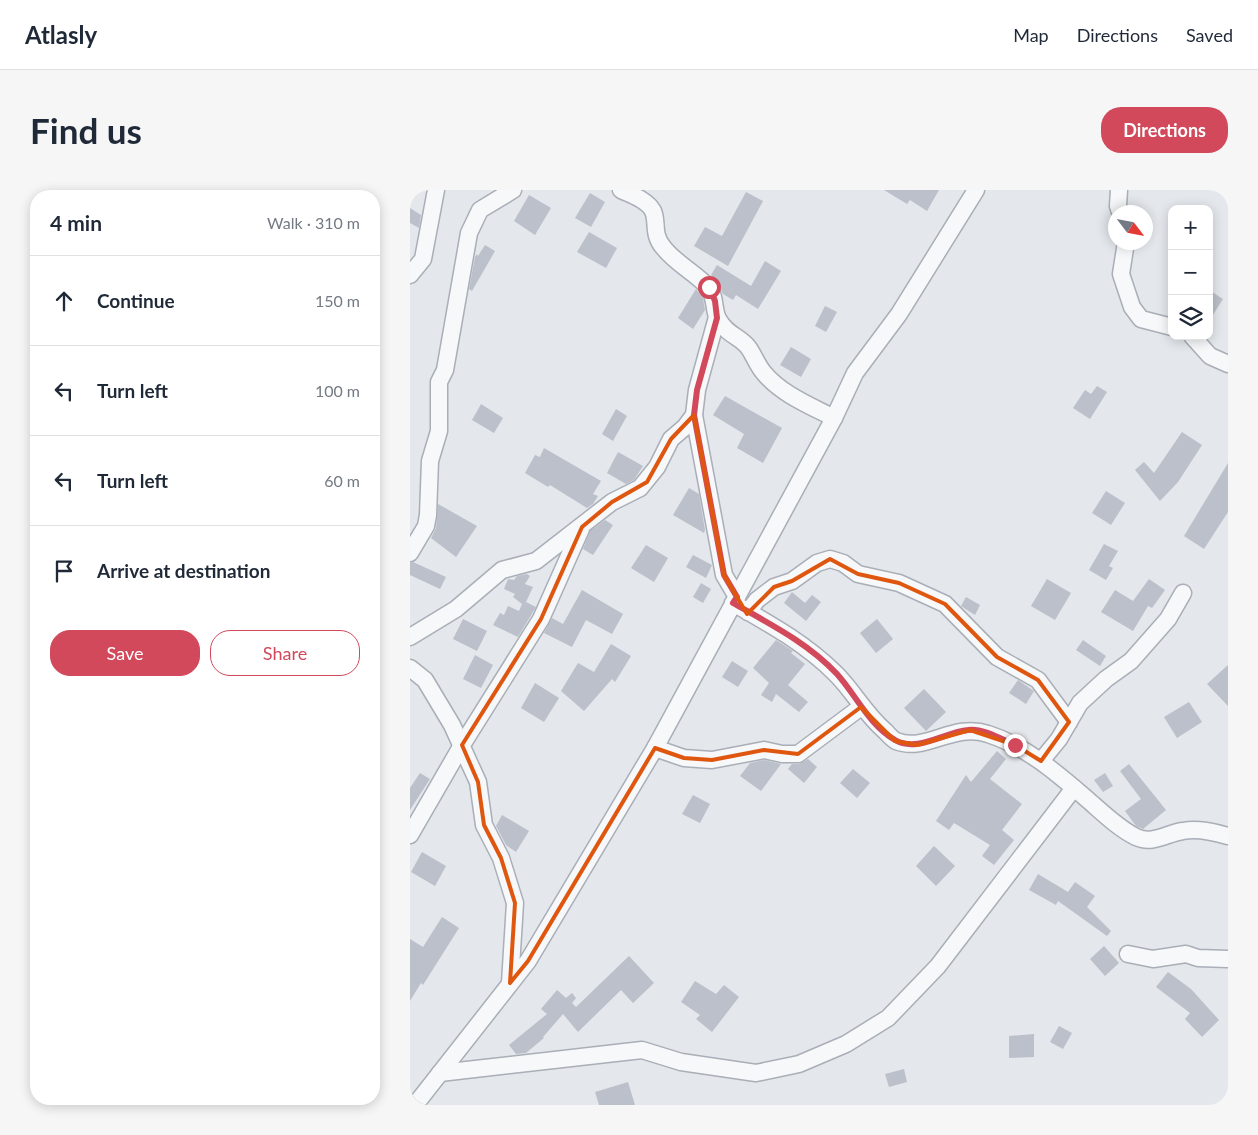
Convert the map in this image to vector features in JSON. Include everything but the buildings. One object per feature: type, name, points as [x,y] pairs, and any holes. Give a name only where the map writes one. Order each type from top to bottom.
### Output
[{"type":"street","points":[[410,275],[423,259],[436,190]]},
{"type":"street","points":[[410,553],[426,526],[430,461],[440,431],[439,382],[445,370],[469,233],[480,210],[513,190]]},
{"type":"street","points":[[621,190],[642,199],[653,211],[655,234],[662,246],[681,267],[709,287],[715,301],[717,318],[697,390],[694,415],[724,575],[735,600],[748,612],[802,643],[837,675],[868,717],[895,741],[917,745],[943,735],[970,730],[988,734],[1015,745],[1041,761],[1110,819],[1137,837],[1162,839],[1182,831],[1200,830],[1228,836]]},
{"type":"street","points":[[414,1105],[528,961],[655,748],[834,418],[855,373],[899,314],[976,190]]},
{"type":"street","points":[[1118,205],[1119,190]]},
{"type":"street","points":[[1125,250],[1121,274],[1132,307],[1141,319],[1168,326]]},
{"type":"street","points":[[717,318],[728,334],[748,348],[753,360],[765,375],[784,390],[834,418]]},
{"type":"street","points":[[1196,340],[1210,356],[1228,364]]},
{"type":"street","points":[[410,637],[456,609],[502,570],[536,561],[612,502],[647,482],[671,439],[685,427],[694,415]]},
{"type":"street","points":[[410,835],[462,745],[541,619],[582,527]]},
{"type":"street","points":[[748,612],[757,600],[774,587],[792,582],[817,563],[830,559],[843,563],[858,574],[899,583],[946,604],[997,657],[1038,680],[1069,722]]},
{"type":"street","points":[[1041,761],[1059,739],[1080,703],[1106,679],[1131,662],[1168,620],[1183,593]]},
{"type":"street","points":[[410,668],[424,680],[462,745],[478,782],[484,825],[501,858],[515,903],[510,983]]},
{"type":"street","points":[[655,748],[684,758],[712,760],[764,750],[782,754],[798,754],[861,707]]},
{"type":"street","points":[[440,1073],[642,1050],[681,1062],[756,1073],[799,1064],[846,1044],[888,1018],[938,966],[1074,788]]},
{"type":"street","points":[[1128,954],[1153,959],[1186,954],[1198,958],[1228,959]]},
{"type":"highlighted area","points":[[694,415],[724,575],[747,614],[774,587],[792,581],[830,559],[858,574],[899,583],[945,604],[997,657],[1038,680],[1069,722],[1041,761],[1015,745],[970,730],[917,745],[895,741],[861,707],[798,754],[764,750],[712,760],[684,758],[655,748],[528,961],[510,983],[515,903],[501,858],[484,825],[478,782],[462,745],[541,619],[582,527],[612,502],[647,482],[671,439]]},
{"type":"route","points":[[709,287],[715,301],[717,318],[697,390],[694,415],[702,446],[724,575],[737,597],[733,603],[802,643],[837,675],[868,717],[895,741],[917,745],[943,735],[970,730],[988,734],[1015,745]]}]
